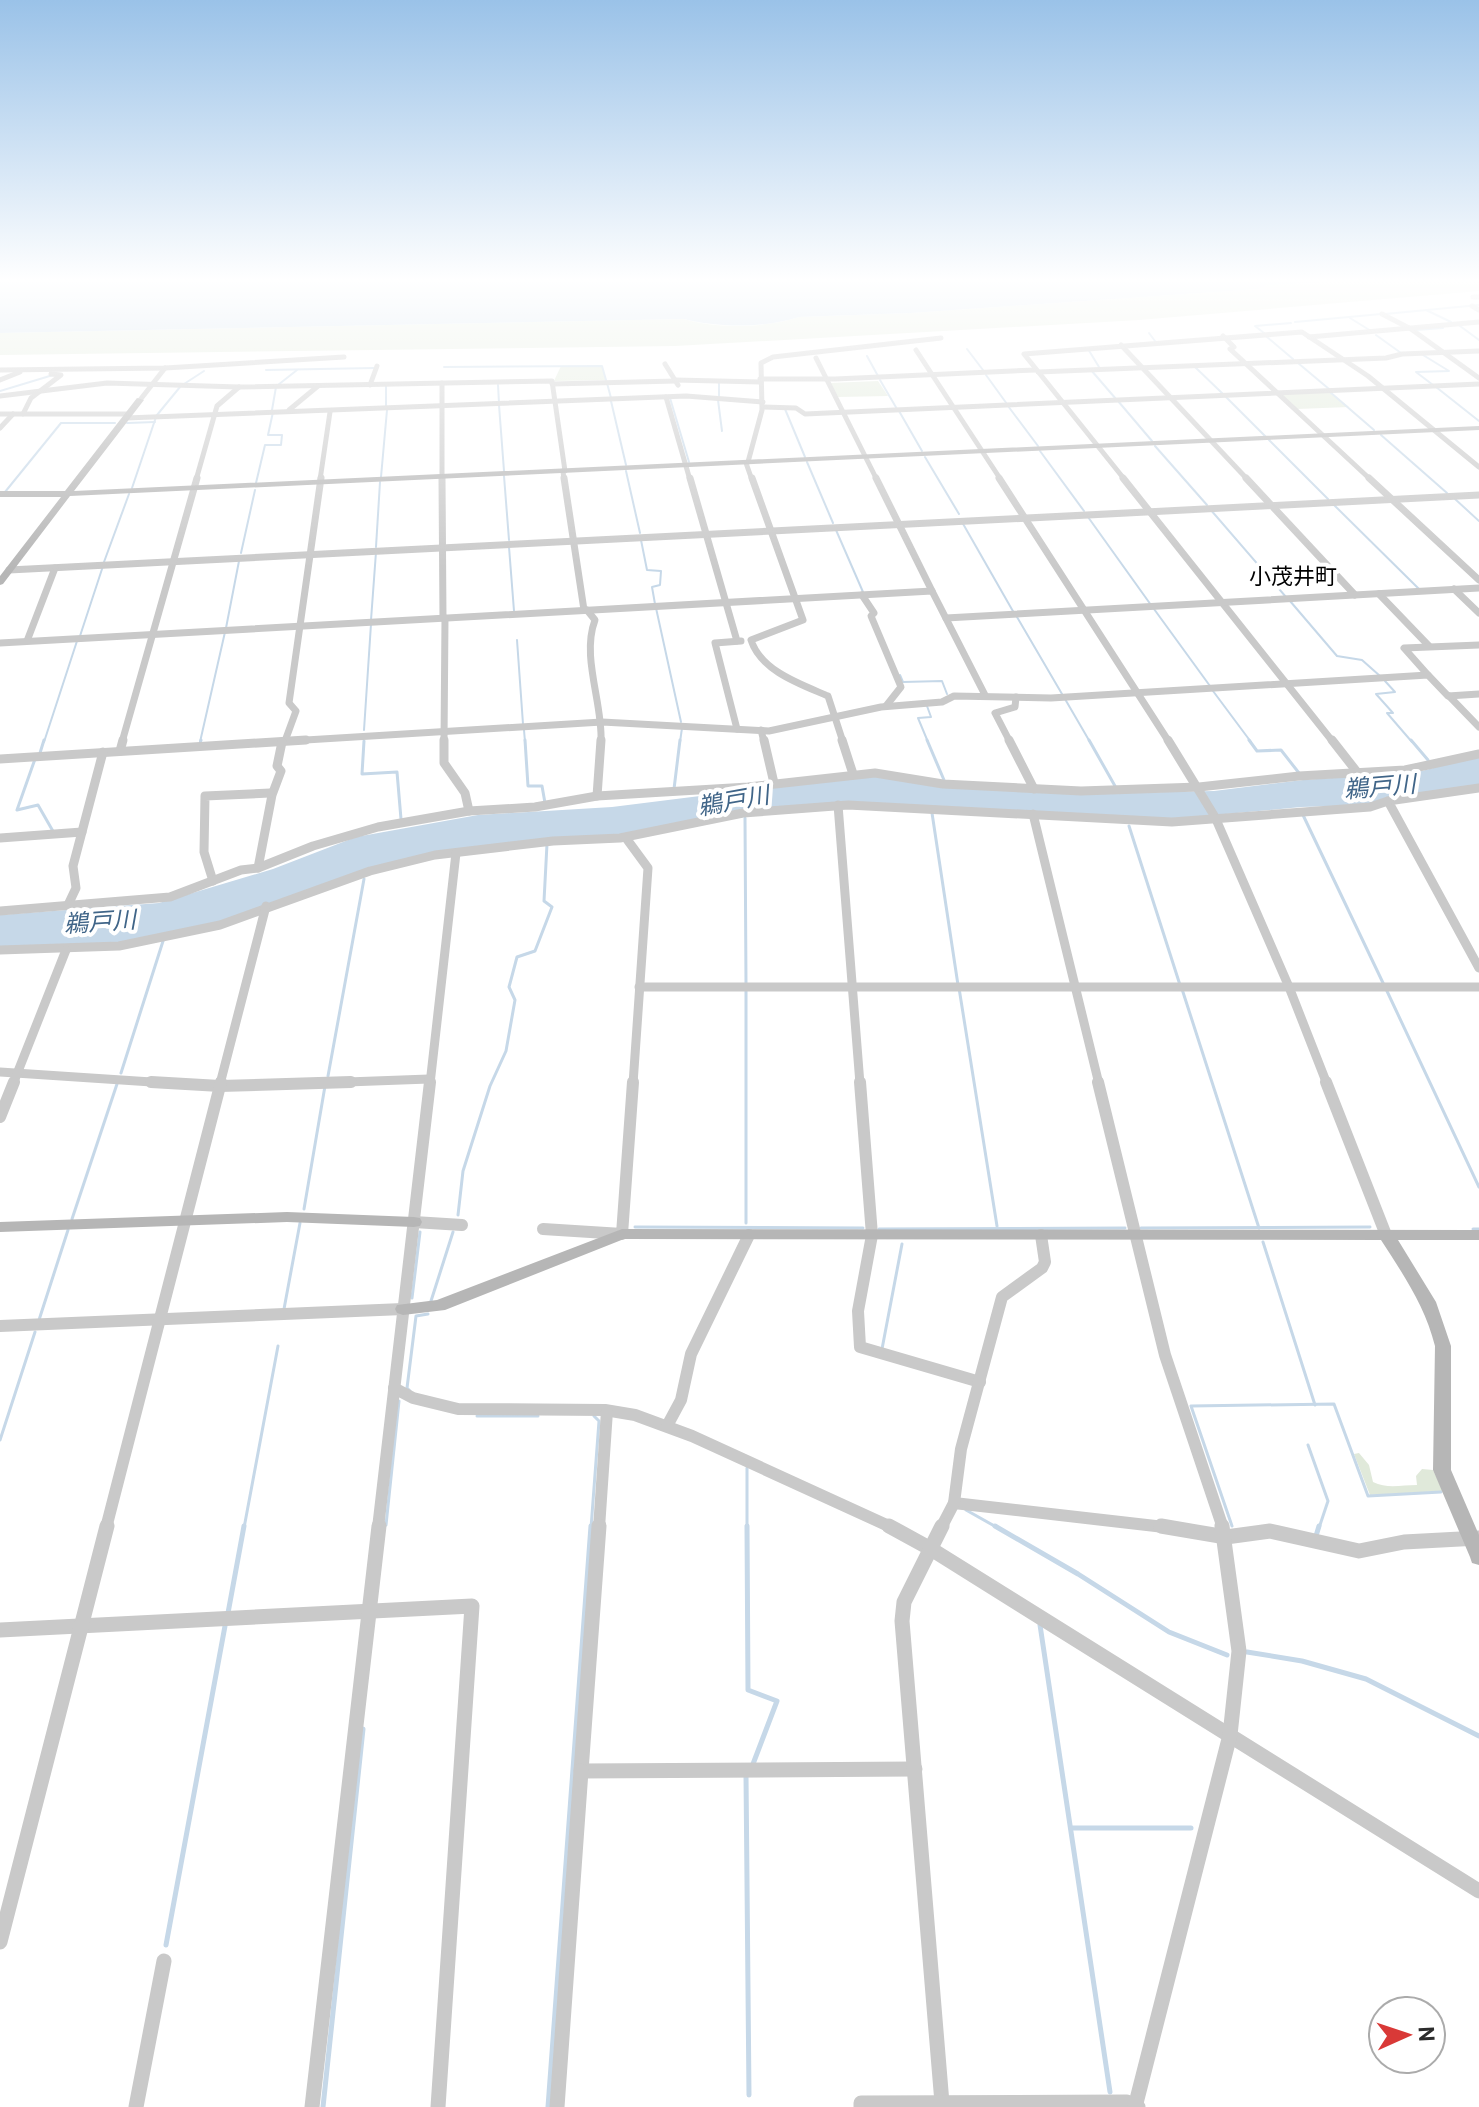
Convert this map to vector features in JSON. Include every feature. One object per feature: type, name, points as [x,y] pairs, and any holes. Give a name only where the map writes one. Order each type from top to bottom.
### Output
[{"type":"street","points":[[23,414],[31,398],[59,376]]},
{"type":"street","points":[[0,582],[7,568],[158,376]]},
{"type":"street","points":[[370,385],[373,376]]},
{"type":"street","points":[[673,376],[686,396]]},
{"type":"street","points":[[747,462],[757,446],[756,433],[763,405],[760,376]]},
{"type":"street","points":[[824,376],[985,695]]},
{"type":"street","points":[[0,396],[100,383],[238,388],[923,376]]},
{"type":"street","points":[[932,376],[1139,693],[1216,818],[1289,987],[1386,1235],[1433,1310],[1440,1329],[1443,1346],[1442,1470],[1475,1538],[1479,1557]]},
{"type":"street","points":[[1041,376],[1357,772]]},
{"type":"street","points":[[1151,376],[1355,595]]},
{"type":"street","points":[[1258,376],[1479,580]]},
{"type":"street","points":[[1366,376],[1479,467]]},
{"type":"street","points":[[0,414],[127,416],[289,410],[330,412],[686,396],[796,408],[805,414],[1479,381]]},
{"type":"street","points":[[552,383],[586,610],[595,620],[589,636],[602,722],[597,796]]},
{"type":"street","points":[[442,384],[446,769],[465,793],[469,811]]},
{"type":"street","points":[[289,410],[318,387]]},
{"type":"street","points":[[120,751],[217,406],[238,388]]},
{"type":"street","points":[[666,397],[737,641]]},
{"type":"street","points":[[258,868],[267,843],[270,793],[281,771],[277,766],[296,711],[289,703],[330,412]]},
{"type":"street","points":[[0,428],[13,414]]},
{"type":"street","points":[[0,494],[67,494],[1479,428]]},
{"type":"street","points":[[737,729],[715,643],[751,640],[803,620],[747,462]]},
{"type":"street","points":[[7,568],[1479,495]]},
{"type":"street","points":[[27,641],[55,568]]},
{"type":"street","points":[[946,618],[1479,588]]},
{"type":"street","points":[[1454,589],[1479,613]]},
{"type":"street","points":[[0,652],[2,643],[27,641],[932,591]]},
{"type":"street","points":[[1379,594],[1429,646]]},
{"type":"street","points":[[862,595],[874,613],[871,616],[901,687],[886,706]]},
{"type":"street","points":[[751,640],[761,662],[828,696],[853,774]]},
{"type":"street","points":[[1479,645],[1404,648],[1479,727]]},
{"type":"street","points":[[0,759],[602,722],[761,730],[886,706],[942,702],[954,696],[1139,693],[1428,675]]},
{"type":"street","points":[[1449,696],[1479,694]]},
{"type":"street","points":[[1016,697],[1015,707],[995,713],[1034,789]]},
{"type":"street","points":[[761,730],[774,783]]},
{"type":"street","points":[[68,905],[76,888],[73,866],[103,752]]},
{"type":"street","points":[[0,911],[170,897],[350,834],[469,811],[535,807],[597,796],[853,774],[884,774],[943,784],[1081,791],[1200,788],[1405,770],[1479,754]]},
{"type":"street","points":[[0,950],[108,947],[232,921],[266,906],[370,871],[456,853],[553,841],[626,838],[743,813],[838,805],[1161,822],[1370,807],[1388,801],[1479,788]]},
{"type":"street","points":[[213,881],[204,852],[205,796],[270,793]]},
{"type":"street","points":[[1388,801],[1479,968]]},
{"type":"street","points":[[838,805],[872,1235],[858,1311],[860,1347],[980,1382]]},
{"type":"street","points":[[861,2107],[861,2103],[1127,2102],[1136,2107],[1230,1735],[1239,1651],[1226,1537],[1165,1355],[1033,814]]},
{"type":"street","points":[[0,838],[82,832]]},
{"type":"street","points":[[622,1234],[648,868],[626,838]]},
{"type":"street","points":[[312,2107],[456,853]]},
{"type":"street","points":[[0,1942],[266,906]]},
{"type":"street","points":[[0,1117],[66,950]]},
{"type":"street","points":[[639,987],[1479,987]]},
{"type":"street","points":[[0,1072],[220,1086],[429,1079]]},
{"type":"street","points":[[0,1227],[287,1217],[462,1225]]},
{"type":"street","points":[[543,1229],[622,1234],[749,1235],[1479,1235]]},
{"type":"street","points":[[0,1326],[439,1306],[622,1234]]},
{"type":"street","points":[[667,1426],[681,1400],[691,1354],[749,1235]]},
{"type":"street","points":[[942,2103],[902,1621],[904,1602],[954,1503],[961,1449],[1002,1297],[1042,1268],[1045,1262],[1041,1235]]},
{"type":"street","points":[[394,1388],[409,1398],[459,1408],[618,1411],[667,1426],[896,1530],[1479,1891]]},
{"type":"street","points":[[557,2107],[607,1411]]},
{"type":"street","points":[[954,1503],[1140,1523],[1226,1537],[1270,1531],[1359,1551],[1404,1542],[1475,1538]]},
{"type":"street","points":[[0,1630],[472,1606],[438,2107]]},
{"type":"street","points":[[581,1771],[915,1769]]},
{"type":"street","points":[[136,2107],[164,1961]]},
{"type":"green space","points":[[556,376],[605,376],[606,380],[554,381]]},
{"type":"green space","points":[[878,381],[888,396],[838,397],[830,383]]},
{"type":"green space","points":[[1330,392],[1349,407],[1297,409],[1281,394]]},
{"type":"green space","points":[[1359,1453],[1369,1465],[1373,1482],[1389,1486],[1417,1485],[1416,1476],[1422,1469],[1433,1470],[1443,1491],[1370,1495],[1354,1454]]},
{"type":"water","name":"鵜戸川","points":[[1479,756],[1479,786],[1367,805],[1301,807],[1172,819],[838,802],[618,837],[435,853],[230,920],[119,944],[0,949],[0,915],[159,903],[273,869],[356,837],[478,815],[612,807],[860,776],[1119,793],[1214,791],[1303,780],[1418,772]]},
{"type":"waterway","points":[[0,391],[49,376]]},
{"type":"waterway","points":[[184,384],[196,376]]},
{"type":"waterway","points":[[278,385],[289,376]]},
{"type":"waterway","points":[[987,376],[1007,404]]},
{"type":"waterway","points":[[1096,376],[1116,399]]},
{"type":"waterway","points":[[1205,376],[1223,394]]},
{"type":"waterway","points":[[1314,376],[1329,389]]},
{"type":"waterway","points":[[1422,376],[1433,385]]},
{"type":"waterway","points":[[880,380],[897,409]]},
{"type":"waterway","points":[[607,383],[611,398]]},
{"type":"waterway","points":[[719,383],[719,398]]},
{"type":"waterway","points":[[498,385],[499,403]]},
{"type":"waterway","points":[[386,386],[386,408]]},
{"type":"waterway","points":[[157,415],[180,387]]},
{"type":"waterway","points":[[272,410],[276,387]]},
{"type":"waterway","points":[[1436,387],[1479,421]]},
{"type":"waterway","points":[[1330,392],[1374,430]]},
{"type":"waterway","points":[[1225,396],[1265,436]]},
{"type":"waterway","points":[[670,398],[689,462]]},
{"type":"waterway","points":[[718,400],[722,431]]},
{"type":"waterway","points":[[611,401],[626,465]]},
{"type":"waterway","points":[[1118,401],[1152,441]]},
{"type":"waterway","points":[[499,405],[504,471]]},
{"type":"waterway","points":[[1008,406],[1038,446]]},
{"type":"waterway","points":[[785,409],[805,457]]},
{"type":"waterway","points":[[381,477],[387,410]]},
{"type":"waterway","points":[[899,411],[922,451]]},
{"type":"waterway","points":[[256,483],[265,445],[281,445],[282,435],[268,435],[273,412]]},
{"type":"waterway","points":[[154,422],[156,417]]},
{"type":"waterway","points":[[127,423],[154,422]]},
{"type":"waterway","points":[[132,488],[154,422]]},
{"type":"waterway","points":[[5,492],[61,423],[115,423]]},
{"type":"waterway","points":[[1381,435],[1447,493]]},
{"type":"waterway","points":[[1269,440],[1328,499]]},
{"type":"waterway","points":[[1155,446],[1207,505]]},
{"type":"waterway","points":[[1040,451],[1084,511]]},
{"type":"waterway","points":[[925,457],[959,514]]},
{"type":"waterway","points":[[807,462],[833,523]]},
{"type":"waterway","points":[[626,471],[640,533]]},
{"type":"waterway","points":[[504,476],[509,540]]},
{"type":"waterway","points":[[376,547],[380,482]]},
{"type":"waterway","points":[[241,553],[255,490]]},
{"type":"waterway","points":[[104,562],[129,494]]},
{"type":"waterway","points":[[1455,499],[1479,521]]},
{"type":"waterway","points":[[1333,504],[1419,589]]},
{"type":"waterway","points":[[1210,509],[1286,597]]},
{"type":"waterway","points":[[1088,517],[1151,605]]},
{"type":"waterway","points":[[962,522],[1014,613]]},
{"type":"waterway","points":[[836,530],[863,592]]},
{"type":"waterway","points":[[641,540],[647,570],[661,571],[660,585],[652,587],[655,604]]},
{"type":"waterway","points":[[509,547],[514,611]]},
{"type":"waterway","points":[[371,620],[376,552]]},
{"type":"waterway","points":[[226,628],[239,561]]},
{"type":"waterway","points":[[80,636],[103,566]]},
{"type":"waterway","points":[[1290,601],[1337,656],[1362,660],[1380,676]]},
{"type":"waterway","points":[[656,608],[681,722]]},
{"type":"waterway","points":[[1154,609],[1210,686]]},
{"type":"waterway","points":[[1017,617],[1062,694]]},
{"type":"waterway","points":[[364,730],[371,624]]},
{"type":"waterway","points":[[200,742],[225,632]]},
{"type":"waterway","points":[[517,640],[523,724]]},
{"type":"waterway","points":[[44,742],[77,641]]},
{"type":"waterway","points":[[900,675],[903,682],[942,681],[947,694]]},
{"type":"waterway","points":[[1385,681],[1395,692],[1376,694],[1393,713],[1387,713],[1412,742]]},
{"type":"waterway","points":[[1213,691],[1251,742]]},
{"type":"waterway","points":[[1065,699],[1090,742]]},
{"type":"waterway","points":[[927,706],[931,717],[918,718],[928,742]]},
{"type":"waterway","points":[[680,742],[682,728]]},
{"type":"waterway","points":[[524,730],[525,742]]},
{"type":"waterway","points":[[40,753],[44,740]]},
{"type":"waterway","points":[[200,744],[201,740]]},
{"type":"waterway","points":[[525,740],[528,786],[542,786],[545,803]]},
{"type":"waterway","points":[[674,789],[680,740]]},
{"type":"waterway","points":[[927,740],[944,780]]},
{"type":"waterway","points":[[1089,740],[1115,786]]},
{"type":"waterway","points":[[1249,740],[1257,751],[1281,750],[1299,773]]},
{"type":"waterway","points":[[1411,740],[1428,760]]},
{"type":"waterway","points":[[364,741],[362,774],[397,772],[401,819]]},
{"type":"waterway","points":[[35,759],[17,810],[38,805],[54,833]]},
{"type":"waterway","points":[[932,813],[958,985]]},
{"type":"waterway","points":[[1303,815],[1384,985]]},
{"type":"waterway","name":"鵜戸川","points":[[745,818],[746,985]]},
{"type":"waterway","points":[[1129,826],[1180,985]]},
{"type":"waterway","points":[[458,1215],[463,1171],[490,1086],[506,1051],[515,1000],[509,987],[517,957],[535,951],[552,907],[544,901],[547,844]]},
{"type":"waterway","points":[[328,1076],[364,879]]},
{"type":"waterway","points":[[121,1073],[164,938]]},
{"type":"waterway","points":[[959,988],[997,1226]]},
{"type":"waterway","points":[[1182,989],[1259,1227]]},
{"type":"waterway","points":[[1386,989],[1479,1187]]},
{"type":"waterway","points":[[746,991],[746,1223]]},
{"type":"waterway","points":[[72,1219],[117,1084]]},
{"type":"waterway","points":[[304,1209],[325,1086]]},
{"type":"waterway","points":[[284,1309],[300,1223]]},
{"type":"waterway","points":[[635,1227],[863,1228]]},
{"type":"waterway","points":[[1141,1228],[1259,1227]]},
{"type":"waterway","points":[[1259,1227],[1370,1227]]},
{"type":"waterway","points":[[879,1229],[1125,1228]]},
{"type":"waterway","points":[[1473,1229],[1479,1229]]},
{"type":"waterway","points":[[39,1320],[68,1230]]},
{"type":"waterway","points":[[412,1298],[420,1232]]},
{"type":"waterway","points":[[431,1301],[453,1232]]},
{"type":"waterway","points":[[1263,1242],[1315,1404]]},
{"type":"waterway","points":[[882,1349],[902,1244]]},
{"type":"waterway","points":[[410,1391],[407,1388],[416,1316],[428,1314]]},
{"type":"waterway","points":[[0,1440],[35,1332]]},
{"type":"waterway","points":[[244,1528],[278,1346]]},
{"type":"waterway","points":[[386,1525],[399,1401]]},
{"type":"waterway","points":[[1232,1526],[1191,1406],[1315,1404]]},
{"type":"waterway","points":[[1315,1404],[1334,1404],[1368,1496],[1441,1492]]},
{"type":"waterway","points":[[477,1416],[538,1416]]},
{"type":"waterway","points":[[591,1528],[599,1421],[594,1416]]},
{"type":"waterway","points":[[1308,1445],[1328,1501],[1319,1528]]},
{"type":"waterway","points":[[747,1468],[747,1526]]},
{"type":"waterway","points":[[966,1510],[998,1528]]},
{"type":"waterway","points":[[228,1613],[244,1526]]},
{"type":"waterway","points":[[548,2107],[591,1526]]},
{"type":"waterway","points":[[747,1526],[748,1690],[777,1701],[753,1764]]},
{"type":"waterway","points":[[995,1526],[1169,1632],[1227,1655]]},
{"type":"waterway","points":[[1316,1536],[1319,1526]]},
{"type":"waterway","points":[[1040,1625],[1110,2092]]},
{"type":"waterway","points":[[166,1945],[225,1626]]},
{"type":"waterway","points":[[1247,1652],[1302,1661],[1366,1679],[1479,1736]]},
{"type":"waterway","points":[[323,2107],[363,1729]]},
{"type":"waterway","points":[[746,1775],[749,2095]]},
{"type":"waterway","points":[[1071,1828],[1191,1828]]},
{"type":"district","name":"小茂井町","points":[[1293,578]]}]
